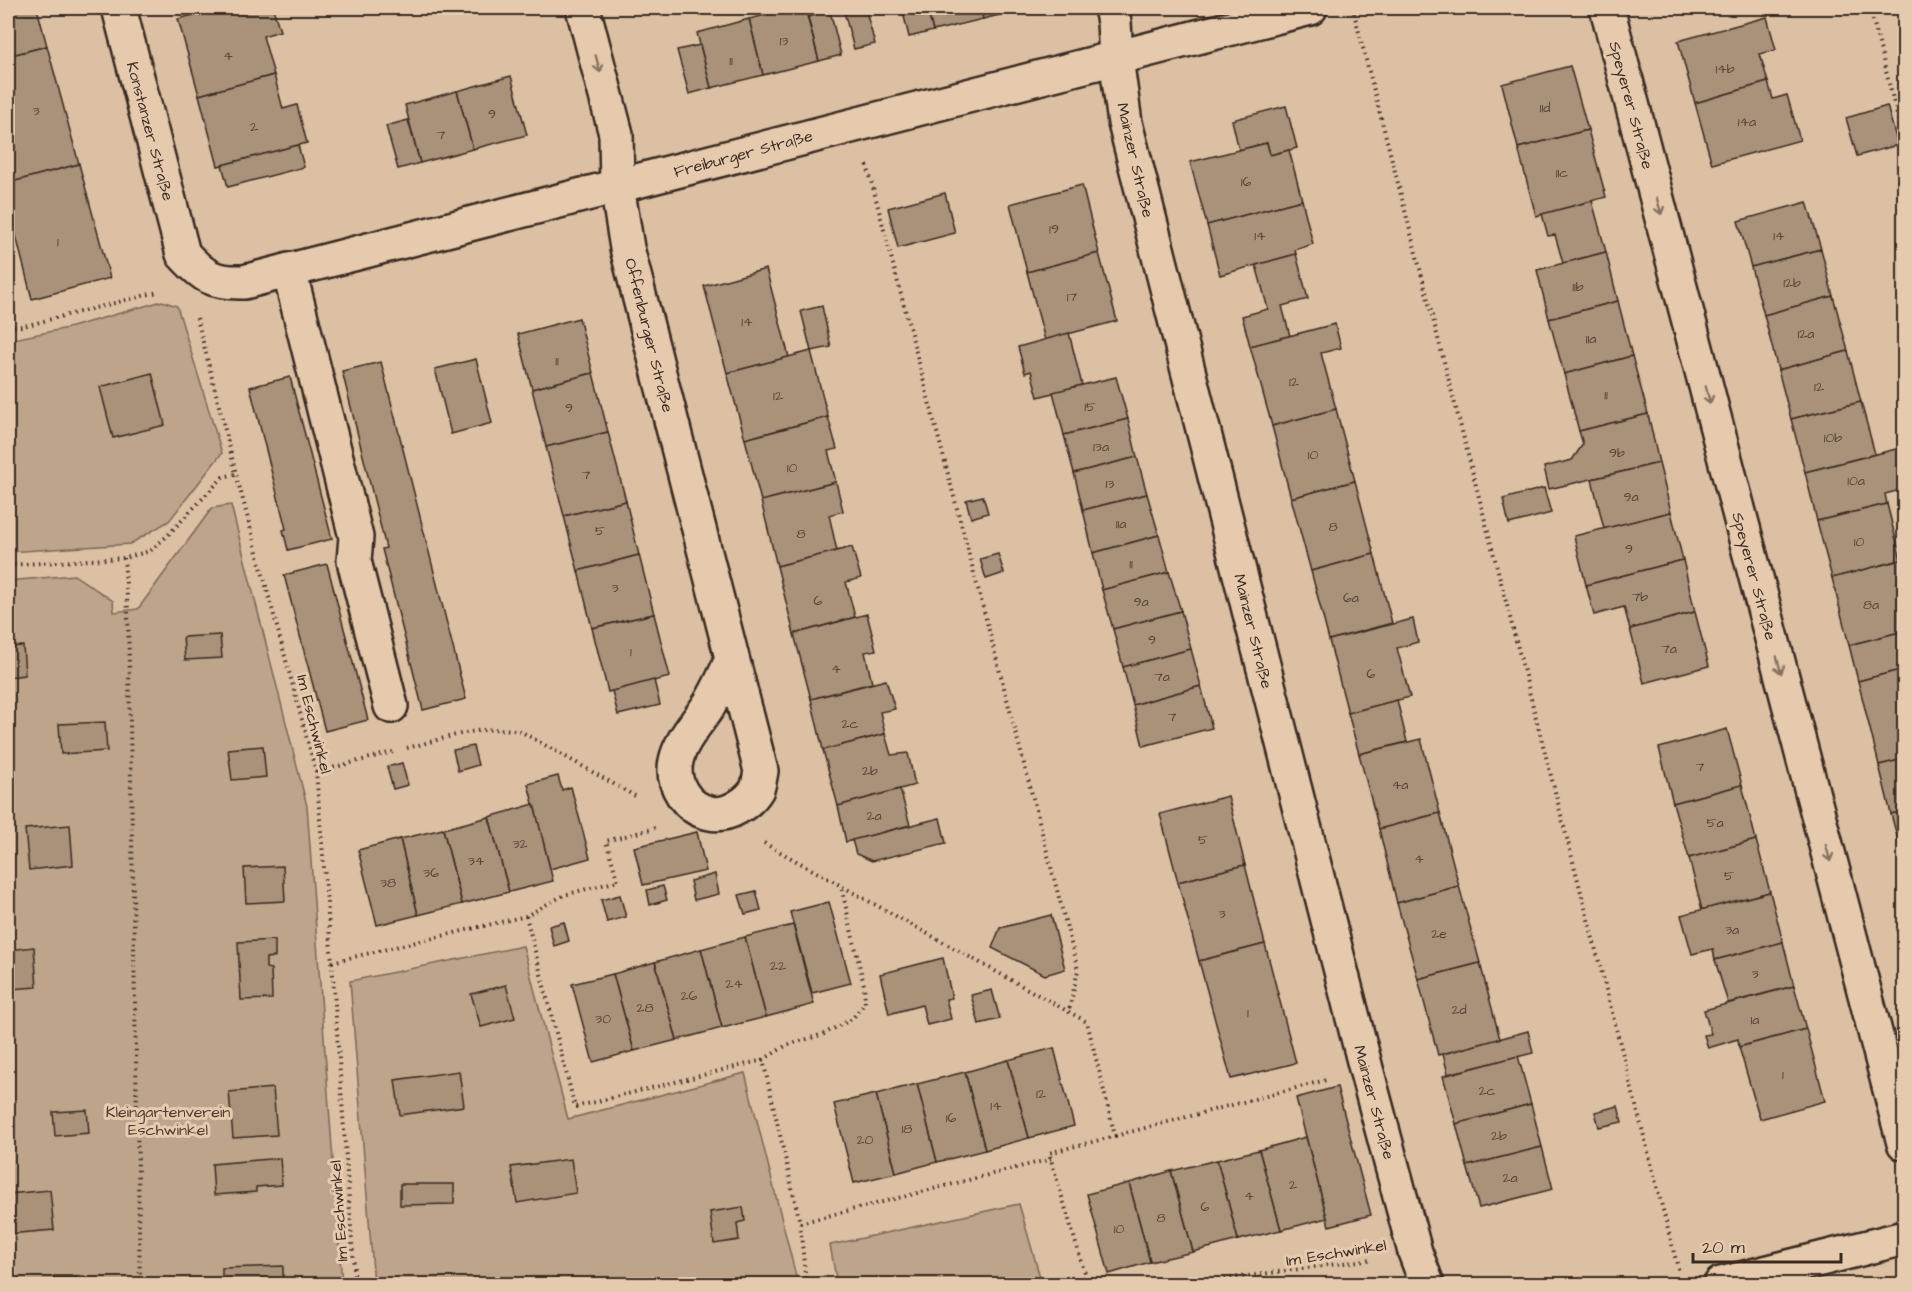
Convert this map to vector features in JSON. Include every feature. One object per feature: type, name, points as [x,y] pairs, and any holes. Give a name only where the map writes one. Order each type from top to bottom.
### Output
[{"type":"street","name":"Konstanzer Straße","points":[[119,8],[183,254]]},
{"type":"street","name":"Offenburger Straße","points":[[583,8],[616,134],[617,186],[627,248],[761,771],[757,788],[738,809],[712,814]]},
{"type":"street","name":"Mainzer Straße","points":[[1110,8],[1114,22],[1116,58],[1125,123],[1366,1069],[1415,1252],[1427,1284]]},
{"type":"street","name":"Freiburger Straße","points":[[183,254],[200,272],[223,282],[244,282],[1310,8]]},
{"type":"street","name":"Speyerer Straße","points":[[1607,8],[1905,1143]]},
{"type":"street","points":[[289,270],[356,537],[354,561],[391,706]]},
{"type":"street","points":[[712,814],[692,805],[677,786],[674,771],[676,759],[711,702],[732,659]]},
{"type":"street","points":[[1721,1284],[1905,1238]]},
{"type":"path","points":[[1352,8],[1679,1273]]},
{"type":"path","points":[[1870,8],[1905,143]]},
{"type":"path","points":[[856,124],[1078,970],[1069,1011]]},
{"type":"path","points":[[8,327],[24,326],[169,289],[183,254]]},
{"type":"path","name":"Im Eschwinkel","points":[[183,254],[236,474],[316,772],[355,1284]]},
{"type":"path","points":[[8,565],[124,558],[150,551],[223,477],[236,474]]},
{"type":"path","points":[[124,558],[128,610],[140,1284]]},
{"type":"path","points":[[316,772],[482,729],[501,728],[520,731],[639,798]]},
{"type":"path","points":[[332,962],[526,916],[564,895],[618,880],[606,841],[712,814],[1087,1022],[1115,1136]]},
{"type":"path","points":[[526,916],[575,1107],[763,1060],[787,1045],[824,1034],[852,1019],[865,1003],[864,985],[841,885]]},
{"type":"path","points":[[763,1060],[800,1223],[806,1284]]},
{"type":"path","points":[[1088,1284],[1049,1153],[1366,1069]]},
{"type":"path","points":[[800,1223],[1051,1159]]},
{"type":"path","name":"Im Eschwinkel","points":[[1189,1284],[1415,1252]]},
{"type":"path","points":[[1254,1276],[1255,1284]]},
{"type":"green space","points":[[162,301],[177,306],[222,453],[169,521],[130,544],[8,552],[8,340],[68,328]]},
{"type":"green space","name":"Kleingartenverein Eschwinkel","points":[[231,505],[307,806],[342,1284],[8,1284],[8,581],[74,575],[113,601],[114,612],[138,609],[212,508]]},
{"type":"green space","points":[[523,946],[568,1119],[745,1073],[798,1284],[374,1284],[350,981]]},
{"type":"green space","points":[[1019,1204],[1042,1284],[837,1284],[830,1245]]},
{"type":"building","points":[[8,8],[37,8],[47,46],[8,56]]},
{"type":"building","points":[[219,8],[273,8],[280,31],[263,36],[274,75],[199,95],[178,19]]},
{"type":"building","points":[[805,8],[819,61],[763,75],[749,19]]},
{"type":"building","points":[[843,8],[865,8],[875,44],[854,49]]},
{"type":"building","points":[[902,8],[927,8],[933,31],[909,37]]},
{"type":"building","points":[[927,8],[981,8],[983,19],[933,31]]},
{"type":"building","points":[[981,8],[1028,8],[983,19]]},
{"type":"building","points":[[830,11],[841,55],[819,61],[808,17]]},
{"type":"building","points":[[1767,17],[1776,50],[1760,54],[1768,82],[1695,103],[1678,41]]},
{"type":"building","points":[[749,19],[763,75],[711,88],[697,33]]},
{"type":"building","points":[[700,45],[711,88],[689,94],[677,50]]},
{"type":"building","points":[[47,46],[79,164],[8,183],[8,56]]},
{"type":"building","points":[[1570,66],[1588,130],[1518,148],[1502,84]]},
{"type":"building","points":[[274,75],[283,109],[297,105],[307,143],[218,166],[199,95]]},
{"type":"building","points":[[511,76],[527,135],[473,149],[457,91]]},
{"type":"building","points":[[1768,82],[1773,99],[1787,95],[1800,140],[1712,164],[1695,103]]},
{"type":"building","points":[[457,91],[473,149],[420,163],[405,105]]},
{"type":"building","points":[[1286,106],[1297,148],[1270,155],[1267,143],[1239,150],[1232,120]]},
{"type":"building","points":[[1887,106],[1898,145],[1857,156],[1846,118]]},
{"type":"building","points":[[408,120],[420,163],[398,169],[386,126]]},
{"type":"building","points":[[1588,130],[1606,197],[1536,216],[1518,148]]},
{"type":"building","points":[[1267,143],[1270,155],[1289,150],[1302,200],[1207,225],[1190,162]]},
{"type":"building","points":[[298,145],[304,167],[228,187],[222,165]]},
{"type":"building","points":[[79,164],[110,278],[32,299],[8,204],[8,183]]},
{"type":"building","points":[[1082,185],[1099,253],[1027,272],[1010,204]]},
{"type":"building","points":[[945,193],[955,233],[898,248],[888,208]]},
{"type":"building","points":[[1302,200],[1313,244],[1295,250],[1296,254],[1220,275],[1207,225]]},
{"type":"building","points":[[1592,201],[1606,252],[1563,263],[1555,235],[1548,236],[1542,214]]},
{"type":"building","points":[[1807,202],[1821,249],[1751,267],[1738,221]]},
{"type":"building","points":[[1821,249],[1833,296],[1764,315],[1751,267]]},
{"type":"building","points":[[1606,252],[1618,301],[1549,319],[1537,270]]},
{"type":"building","points":[[1099,253],[1117,321],[1045,340],[1027,272]]},
{"type":"building","points":[[1296,254],[1308,299],[1282,306],[1290,336],[1250,346],[1242,316],[1268,309],[1256,265]]},
{"type":"building","points":[[766,269],[789,357],[727,373],[704,286]]},
{"type":"building","points":[[1833,296],[1848,351],[1778,370],[1764,315]]},
{"type":"building","points":[[1618,301],[1632,356],[1564,374],[1549,319]]},
{"type":"building","points":[[822,306],[831,347],[811,351],[801,311]]},
{"type":"building","points":[[579,318],[593,373],[532,389],[518,334]]},
{"type":"building","points":[[1335,324],[1341,348],[1321,353],[1336,409],[1272,426],[1250,346]]},
{"type":"building","points":[[1069,333],[1082,385],[1038,397],[1031,371],[1025,373],[1018,347]]},
{"type":"building","points":[[811,351],[828,417],[745,439],[727,373]]},
{"type":"building","points":[[1848,351],[1861,402],[1791,419],[1778,370]]},
{"type":"building","points":[[1632,356],[1648,414],[1579,431],[1564,374]]},
{"type":"building","points":[[476,359],[492,423],[451,434],[435,369]]},
{"type":"building","points":[[381,362],[466,699],[423,710],[382,549],[386,548],[342,371]]},
{"type":"building","points":[[152,373],[165,425],[113,438],[100,387]]},
{"type":"building","points":[[593,373],[608,432],[546,447],[532,389]]},
{"type":"building","points":[[290,377],[332,539],[288,550],[283,530],[286,529],[250,387]]},
{"type":"building","points":[[1116,377],[1128,419],[1064,435],[1053,392]]},
{"type":"building","points":[[1861,402],[1875,454],[1805,472],[1791,419]]},
{"type":"building","points":[[1336,409],[1355,481],[1291,498],[1272,426]]},
{"type":"building","points":[[1648,414],[1659,463],[1549,489],[1544,467],[1572,460],[1583,444],[1579,431]]},
{"type":"building","points":[[828,417],[837,449],[828,451],[836,482],[761,501],[745,439]]},
{"type":"building","points":[[1128,419],[1137,457],[1074,473],[1064,435]]},
{"type":"building","points":[[608,432],[626,501],[564,516],[546,447]]},
{"type":"building","points":[[1904,447],[1904,489],[1885,494],[1887,504],[1817,521],[1805,472]]},
{"type":"building","points":[[1137,457],[1147,494],[1083,510],[1074,473]]},
{"type":"building","points":[[1659,463],[1671,512],[1604,529],[1592,479]]},
{"type":"building","points":[[1355,481],[1374,554],[1311,571],[1291,498]]},
{"type":"building","points":[[836,482],[843,511],[829,515],[837,551],[777,566],[761,501]]},
{"type":"building","points":[[1544,488],[1551,513],[1509,524],[1503,499]]},
{"type":"building","points":[[1147,494],[1159,535],[1093,553],[1083,510]]},
{"type":"building","points":[[983,496],[988,513],[971,518],[966,500]]},
{"type":"building","points":[[626,501],[639,555],[578,571],[564,516]]},
{"type":"building","points":[[1887,504],[1901,560],[1832,578],[1817,521]]},
{"type":"building","points":[[1671,512],[1683,560],[1586,585],[1574,536]]},
{"type":"building","points":[[1159,535],[1169,572],[1102,590],[1093,553]]},
{"type":"building","points":[[852,547],[861,578],[846,582],[855,617],[794,634],[777,566]]},
{"type":"building","points":[[998,554],[1004,573],[986,579],[980,559]]},
{"type":"building","points":[[1374,554],[1392,623],[1329,640],[1311,571]]},
{"type":"building","points":[[639,555],[654,614],[592,628],[578,571]]},
{"type":"building","points":[[1683,560],[1695,612],[1630,629],[1624,607],[1594,615],[1586,585]]},
{"type":"building","points":[[1901,560],[1904,574],[1904,631],[1849,645],[1832,578]]},
{"type":"building","points":[[327,564],[368,720],[325,731],[284,575]]},
{"type":"building","points":[[1169,572],[1181,611],[1113,629],[1102,590]]},
{"type":"building","points":[[1181,611],[1191,649],[1123,667],[1113,629]]},
{"type":"building","points":[[1695,612],[1709,666],[1644,683],[1630,629]]},
{"type":"building","points":[[654,614],[670,677],[608,692],[592,628]]},
{"type":"building","points":[[867,614],[876,650],[865,652],[872,683],[811,699],[794,634]]},
{"type":"building","points":[[1413,619],[1418,642],[1397,648],[1410,697],[1348,713],[1329,640]]},
{"type":"building","points":[[1904,631],[1904,669],[1858,681],[1849,645]]},
{"type":"building","points":[[220,635],[222,658],[185,660],[183,637]]},
{"type":"building","points":[[23,646],[25,675],[8,677],[8,647]]},
{"type":"building","points":[[1191,649],[1201,686],[1133,705],[1123,667]]},
{"type":"building","points":[[1904,669],[1904,759],[1879,765],[1858,681]]},
{"type":"building","points":[[654,680],[660,705],[618,715],[612,691]]},
{"type":"building","points":[[886,680],[895,709],[880,712],[885,734],[823,750],[811,699]]},
{"type":"building","points":[[1201,686],[1212,728],[1143,746],[1133,705]]},
{"type":"building","points":[[1397,700],[1407,742],[1359,754],[1348,713]]},
{"type":"building","points":[[105,722],[107,751],[61,754],[59,724]]},
{"type":"building","points":[[1727,729],[1742,785],[1673,803],[1659,748]]},
{"type":"building","points":[[885,734],[891,755],[908,753],[915,785],[838,806],[823,750]]},
{"type":"building","points":[[1421,739],[1440,813],[1379,829],[1359,754]]},
{"type":"building","points":[[263,746],[266,777],[232,780],[228,749]]},
{"type":"building","points":[[473,746],[478,765],[458,771],[453,750]]},
{"type":"building","points":[[1904,759],[1904,811],[1891,814],[1879,765]]},
{"type":"building","points":[[402,763],[408,785],[393,789],[387,767]]},
{"type":"building","points":[[558,776],[562,790],[571,787],[590,858],[550,869],[528,784]]},
{"type":"building","points":[[1742,785],[1756,840],[1689,858],[1673,803]]},
{"type":"building","points":[[900,789],[910,825],[846,842],[838,806]]},
{"type":"building","points":[[1228,796],[1245,865],[1178,882],[1160,814]]},
{"type":"building","points":[[534,804],[553,881],[509,892],[489,817]]},
{"type":"building","points":[[1904,811],[1904,862],[1891,814]]},
{"type":"building","points":[[1440,813],[1459,886],[1397,903],[1379,829]]},
{"type":"building","points":[[489,817],[509,892],[462,904],[443,829]]},
{"type":"building","points":[[940,818],[946,843],[872,861],[856,854],[852,840]]},
{"type":"building","points":[[70,825],[73,865],[29,870],[25,829]]},
{"type":"building","points":[[443,829],[462,904],[418,915],[400,839]]},
{"type":"building","points":[[697,832],[706,871],[643,885],[634,847]]},
{"type":"building","points":[[400,839],[418,915],[377,925],[358,850]]},
{"type":"building","points":[[1756,840],[1770,892],[1702,910],[1689,858]]},
{"type":"building","points":[[1245,865],[1265,944],[1199,961],[1178,882]]},
{"type":"building","points":[[283,866],[285,901],[246,903],[244,868]]},
{"type":"building","points":[[715,874],[719,894],[694,900],[690,881]]},
{"type":"building","points":[[663,886],[667,900],[650,905],[647,890]]},
{"type":"building","points":[[1459,886],[1480,963],[1418,979],[1397,903]]},
{"type":"building","points":[[756,891],[761,910],[745,914],[739,895]]},
{"type":"building","points":[[1770,892],[1783,942],[1715,960],[1713,949],[1692,954],[1681,915]]},
{"type":"building","points":[[620,895],[626,917],[607,922],[601,900]]},
{"type":"building","points":[[829,902],[851,983],[812,993],[790,912]]},
{"type":"building","points":[[1051,915],[1065,969],[1045,975],[992,948],[1000,928]]},
{"type":"building","points":[[564,922],[569,941],[554,946],[549,926]]},
{"type":"building","points":[[793,925],[814,1004],[766,1017],[745,937]]},
{"type":"building","points":[[745,937],[766,1017],[722,1028],[701,949]]},
{"type":"building","points":[[275,940],[275,957],[266,958],[266,968],[271,969],[272,999],[241,1000],[238,942]]},
{"type":"building","points":[[1783,942],[1794,986],[1728,1003],[1715,960]]},
{"type":"building","points":[[1265,944],[1296,1063],[1231,1079],[1199,961]]},
{"type":"building","points":[[34,947],[37,987],[10,989],[8,950]]},
{"type":"building","points":[[701,949],[722,1028],[677,1040],[655,962]]},
{"type":"building","points":[[943,958],[952,998],[946,999],[951,1019],[927,1025],[922,1005],[889,1014],[880,974]]},
{"type":"building","points":[[655,962],[677,1040],[634,1051],[613,974]]},
{"type":"building","points":[[1480,963],[1500,1039],[1438,1055],[1418,979]]},
{"type":"building","points":[[613,974],[634,1051],[593,1062],[572,984]]},
{"type":"building","points":[[506,985],[515,1018],[481,1027],[471,994]]},
{"type":"building","points":[[1794,986],[1806,1029],[1739,1047],[1738,1039],[1708,1048],[1704,1035],[1711,1034],[1704,1010]]},
{"type":"building","points":[[992,990],[1000,1019],[979,1024],[971,995]]},
{"type":"building","points":[[1806,1029],[1825,1101],[1760,1119],[1739,1047]]},
{"type":"building","points":[[1528,1031],[1533,1053],[1448,1074],[1443,1054]]},
{"type":"building","points":[[1054,1048],[1074,1126],[1029,1138],[1008,1060]]},
{"type":"building","points":[[1518,1056],[1531,1104],[1456,1124],[1443,1076]]},
{"type":"building","points":[[1008,1060],[1029,1138],[985,1150],[965,1072]]},
{"type":"building","points":[[459,1071],[464,1106],[400,1115],[395,1080]]},
{"type":"building","points":[[965,1072],[985,1150],[937,1162],[917,1084]]},
{"type":"building","points":[[917,1084],[937,1162],[896,1173],[876,1094]]},
{"type":"building","points":[[1337,1087],[1371,1215],[1329,1226],[1296,1098]]},
{"type":"building","points":[[273,1088],[277,1135],[233,1138],[229,1092]]},
{"type":"building","points":[[876,1094],[896,1173],[854,1183],[834,1104]]},
{"type":"building","points":[[1531,1104],[1542,1147],[1467,1166],[1456,1124]]},
{"type":"building","points":[[1618,1106],[1622,1122],[1599,1127],[1595,1112]]},
{"type":"building","points":[[87,1110],[89,1133],[55,1136],[53,1112]]},
{"type":"building","points":[[1306,1137],[1327,1218],[1281,1230],[1259,1150]]},
{"type":"building","points":[[1542,1147],[1553,1189],[1479,1208],[1467,1166]]},
{"type":"building","points":[[1259,1150],[1281,1230],[1238,1240],[1217,1160]]},
{"type":"building","points":[[280,1158],[282,1185],[256,1187],[256,1192],[214,1195],[212,1164]]},
{"type":"building","points":[[571,1159],[576,1193],[517,1203],[511,1167]]},
{"type":"building","points":[[1217,1160],[1238,1240],[1193,1252],[1171,1171]]},
{"type":"building","points":[[1171,1171],[1193,1252],[1150,1262],[1129,1183]]},
{"type":"building","points":[[1129,1183],[1150,1262],[1109,1274],[1087,1194]]},
{"type":"building","points":[[400,1184],[454,1184],[454,1204],[400,1205]]},
{"type":"building","points":[[50,1190],[54,1230],[8,1234],[8,1194]]},
{"type":"building","points":[[743,1207],[745,1221],[737,1223],[739,1240],[714,1244],[710,1212]]},
{"type":"building","points":[[283,1266],[283,1284],[222,1284],[222,1268]]},
{"type":"building","points":[[54,1276],[84,1276],[84,1284],[54,1284]]}]
